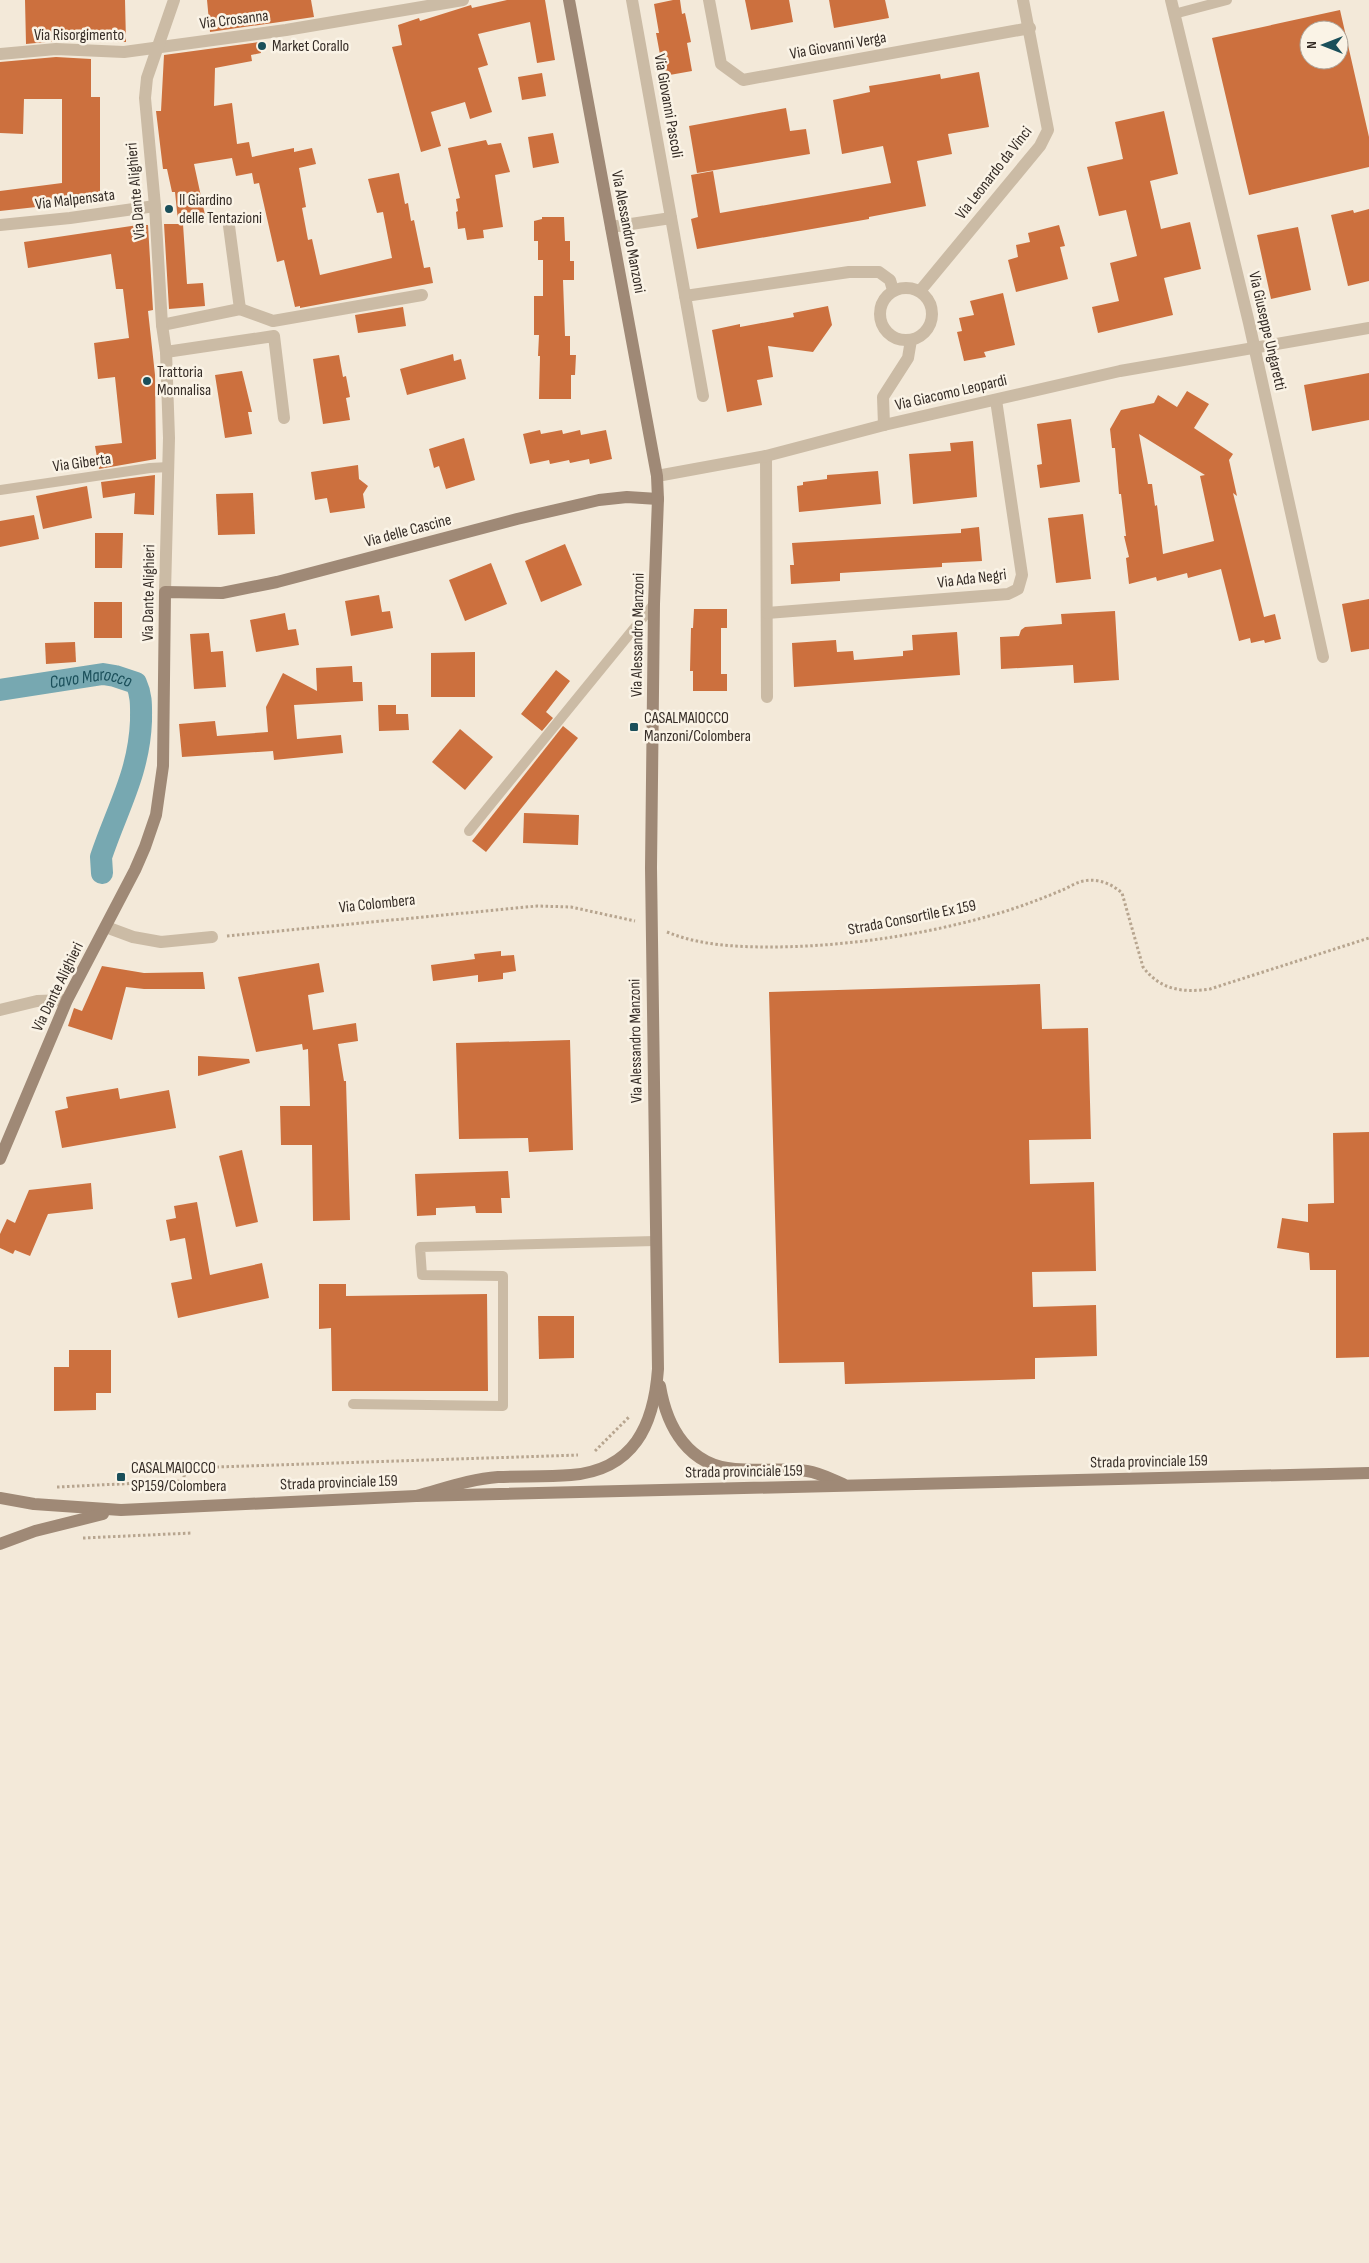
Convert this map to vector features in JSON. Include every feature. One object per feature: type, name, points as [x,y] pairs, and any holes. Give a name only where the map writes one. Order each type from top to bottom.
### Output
[{"type":"street","name":"Via Dante Alighieri","points":[[0,1159],[67,1000],[146,847],[161,791],[169,467],[166,352],[162,325],[146,78],[174,0]]},
{"type":"street","name":"Via Crosanna","points":[[157,47],[286,30],[463,0]]},
{"type":"street","name":"Via Alessandro Manzoni","points":[[568,0],[656,476],[658,499],[654,604],[650,868],[658,1369]]},
{"type":"street","name":"Via Giovanni Pascoli","points":[[632,0],[703,396]]},
{"type":"street","name":"Via Giovanni Verga","points":[[709,0],[721,64],[743,80],[1030,28]]},
{"type":"street","name":"Via Leonardo da Vinci","points":[[920,291],[1040,146],[1048,130],[1030,28],[1023,0]]},
{"type":"street","name":"Via Giuseppe Ungaretti","points":[[1171,0],[1254,348],[1323,657]]},
{"type":"street","name":"Via Risorgimento","points":[[0,54],[56,49],[124,52],[157,47]]},
{"type":"street","name":"Via Malpensata","points":[[0,225],[70,218],[155,206]]},
{"type":"street","points":[[611,227],[671,218]]},
{"type":"street","points":[[229,226],[240,308]]},
{"type":"street","points":[[685,296],[849,272],[879,272],[890,280],[892,290]]},
{"type":"street","points":[[907,287],[920,291],[929,300],[932,312],[930,325],[923,335],[911,340],[896,339],[884,330],[879,316],[882,301],[892,290],[907,287]]},
{"type":"street","points":[[162,325],[240,308],[273,321],[422,295]]},
{"type":"street","name":"Via Giacomo Leopardi","points":[[656,476],[766,456],[884,425],[1120,371],[1369,328]]},
{"type":"street","points":[[166,352],[274,336],[284,418]]},
{"type":"street","points":[[884,425],[883,397],[908,358],[911,340]]},
{"type":"street","name":"Via Ada Negri","points":[[767,613],[1008,594],[1018,590],[1022,575],[996,400]]},
{"type":"street","points":[[766,456],[767,697]]},
{"type":"street","name":"Via delle Cascine","points":[[166,592],[222,593],[277,582],[599,500],[627,497],[658,499]]},
{"type":"street","points":[[106,927],[133,937],[161,942],[212,937]]},
{"type":"street","points":[[0,1010],[38,1001],[67,1000]]},
{"type":"street","points":[[658,1369],[662,1395],[670,1424],[678,1437],[696,1457],[719,1467],[733,1469],[807,1471],[848,1486]]},
{"type":"street","points":[[416,1496],[482,1479],[571,1475],[600,1469],[623,1454],[642,1435],[654,1406],[658,1369]]},
{"type":"street","name":"Strada provinciale 159","points":[[0,1498],[34,1504],[121,1510],[416,1496],[1369,1473]]},
{"type":"street","name":"Strada provinciale 159","points":[[0,1544],[22,1535],[69,1521],[121,1510]]},
{"type":"lane","points":[[1174,14],[1227,0]]},
{"type":"lane","name":"Via Giberta","points":[[0,490],[150,468],[169,467]]},
{"type":"lane","points":[[469,831],[654,604]]},
{"type":"lane","points":[[354,1404],[502,1406],[503,1276],[422,1275],[420,1247],[655,1241]]},
{"type":"path","name":"Strada Consortile Ex 159","points":[[651,925],[679,937],[710,944],[749,947],[816,946],[884,939],[956,925],[1023,906],[1084,880],[1101,881],[1113,886],[1122,893],[1143,967],[1150,976],[1163,985],[1176,990],[1192,992],[1210,989],[1369,938]]},
{"type":"path","name":"Via Colombera","points":[[212,937],[537,906],[571,907],[651,925]]},
{"type":"path","points":[[592,1454],[636,1411]]},
{"type":"path","points":[[55,1487],[183,1480],[186,1468],[582,1455]]},
{"type":"path","points":[[80,1538],[192,1533]]},
{"type":"building","points":[[25,0],[125,0],[126,42],[56,41],[26,44]]},
{"type":"building","points":[[207,0],[311,0],[314,17],[210,32]]},
{"type":"building","points":[[507,0],[545,0],[555,60],[537,63],[530,22],[478,34],[488,65],[478,68],[492,112],[470,119],[465,102],[431,112],[441,146],[421,152],[392,47],[402,45],[398,25],[419,18],[420,21],[471,5],[472,8]]},
{"type":"building","points":[[680,0],[682,14],[685,13],[691,42],[687,43],[692,71],[664,76],[656,33],[659,33],[654,4]]},
{"type":"building","points":[[745,0],[789,0],[793,22],[751,30]]},
{"type":"building","points":[[829,0],[885,0],[889,18],[834,28]]},
{"type":"building","points":[[1340,10],[1342,20],[1299,20],[1299,70],[1349,70],[1349,49],[1369,137],[1369,167],[1249,195],[1212,38]]},
{"type":"building","points":[[259,42],[261,53],[251,55],[252,61],[215,68],[214,106],[232,103],[237,144],[249,142],[252,157],[294,148],[294,152],[312,148],[316,164],[299,168],[306,207],[302,208],[308,240],[312,239],[320,275],[392,258],[383,212],[377,213],[368,179],[399,173],[405,204],[408,203],[411,221],[414,220],[424,268],[430,267],[433,283],[300,308],[300,306],[295,307],[284,260],[277,262],[259,183],[254,184],[252,173],[236,176],[232,158],[194,164],[205,215],[178,221],[175,192],[172,192],[167,169],[163,169],[156,111],[161,111],[164,55]]},
{"type":"building","points":[[56,57],[91,59],[91,97],[100,97],[100,200],[0,211],[0,191],[62,183],[62,99],[24,99],[23,134],[0,133],[0,62]]},
{"type":"building","points":[[979,72],[989,127],[948,134],[952,154],[917,161],[926,206],[869,217],[869,219],[697,249],[691,219],[698,217],[691,175],[713,171],[720,213],[891,183],[883,146],[842,154],[833,100],[870,92],[869,86],[940,74],[941,79]]},
{"type":"building","points":[[542,73],[546,96],[522,100],[518,77]]},
{"type":"building","points":[[786,108],[790,131],[806,129],[810,154],[697,173],[689,126]]},
{"type":"building","points":[[1164,111],[1178,174],[1150,181],[1161,229],[1190,222],[1201,269],[1164,278],[1173,315],[1098,333],[1092,307],[1119,301],[1110,263],[1137,256],[1126,210],[1099,216],[1087,167],[1123,159],[1115,122]]},
{"type":"building","points":[[553,133],[559,163],[533,168],[528,137]]},
{"type":"building","points":[[486,140],[488,145],[501,143],[510,172],[495,175],[503,227],[483,230],[484,238],[467,240],[465,228],[458,229],[456,199],[460,198],[448,148]]},
{"type":"building","points":[[1369,209],[1369,281],[1348,286],[1331,215],[1353,210],[1354,213]]},
{"type":"building","points":[[542,217],[564,217],[565,241],[570,241],[570,261],[574,261],[574,280],[563,280],[565,336],[570,336],[570,355],[576,355],[575,375],[571,375],[571,399],[539,399],[539,335],[534,335],[534,296],[543,296],[543,260],[538,260],[538,241],[534,241],[534,221],[542,219]]},
{"type":"building","points":[[164,224],[183,224],[187,284],[203,283],[205,306],[169,309]]},
{"type":"building","points":[[148,225],[153,310],[148,311],[155,375],[156,459],[99,469],[95,446],[122,443],[115,377],[98,379],[94,343],[129,338],[123,289],[116,289],[111,254],[28,268],[24,242]]},
{"type":"building","points":[[1059,225],[1065,246],[1060,247],[1068,279],[1016,292],[1008,260],[1018,257],[1016,245],[1030,242],[1028,233]]},
{"type":"building","points":[[1298,227],[1311,290],[1271,299],[1257,235]]},
{"type":"building","points":[[1003,293],[1015,345],[984,352],[986,357],[964,361],[957,332],[962,331],[959,318],[974,315],[970,301]]},
{"type":"building","points":[[828,306],[832,325],[813,352],[768,346],[773,377],[757,380],[762,405],[727,412],[712,330],[740,324],[740,327],[794,317],[793,313]]},
{"type":"building","points":[[403,307],[406,326],[358,333],[355,315]]},
{"type":"building","points":[[453,354],[454,361],[461,359],[466,379],[407,395],[400,369]]},
{"type":"building","points":[[339,355],[343,377],[346,376],[350,397],[346,398],[350,420],[323,424],[313,359]]},
{"type":"building","points":[[242,371],[252,412],[248,412],[252,434],[225,438],[215,375]]},
{"type":"building","points":[[1369,373],[1369,420],[1312,431],[1304,385]]},
{"type":"building","points":[[1187,391],[1209,404],[1194,428],[1233,454],[1229,460],[1237,496],[1233,493],[1264,617],[1275,614],[1281,639],[1265,643],[1264,640],[1251,643],[1250,638],[1239,641],[1221,569],[1188,578],[1187,573],[1157,581],[1156,577],[1129,584],[1126,558],[1129,557],[1124,536],[1126,536],[1121,494],[1119,494],[1115,448],[1112,448],[1110,429],[1121,410],[1154,403],[1158,395],[1177,407]],"holes":[[[1139,434],[1205,475],[1200,476],[1214,541],[1163,554],[1157,505],[1155,506],[1152,484],[1148,484]]]},
{"type":"building","points":[[1071,419],[1080,482],[1040,488],[1037,465],[1042,464],[1037,424]]},
{"type":"building","points":[[540,430],[541,434],[562,430],[563,434],[580,430],[581,435],[606,430],[612,459],[590,464],[589,459],[570,463],[569,460],[550,464],[549,460],[530,464],[523,434]]},
{"type":"building","points":[[464,438],[475,480],[446,489],[439,466],[434,468],[429,449]]},
{"type":"building","points":[[973,441],[977,497],[913,504],[909,454],[951,451],[950,443]]},
{"type":"building","points":[[358,465],[359,479],[368,486],[363,494],[365,508],[330,513],[327,498],[315,500],[311,472]]},
{"type":"building","points":[[878,471],[881,504],[799,512],[797,486],[803,485],[803,482],[827,479],[827,475]]},
{"type":"building","points":[[155,475],[154,515],[134,514],[135,493],[103,498],[101,482]]},
{"type":"building","points":[[87,486],[92,518],[43,529],[36,496]]},
{"type":"building","points":[[253,493],[255,534],[218,535],[216,494]]},
{"type":"building","points":[[1083,514],[1091,579],[1056,583],[1048,518]]},
{"type":"building","points":[[34,515],[39,539],[0,547],[0,521]]},
{"type":"building","points":[[979,527],[982,561],[942,563],[942,567],[840,573],[840,581],[791,584],[790,565],[794,565],[792,543],[961,533],[961,529]]},
{"type":"building","points":[[95,533],[123,533],[122,568],[95,568]]},
{"type":"building","points":[[565,544],[582,585],[541,602],[525,561]]},
{"type":"building","points":[[491,563],[507,604],[465,621],[449,580]]},
{"type":"building","points":[[379,595],[382,612],[390,611],[393,628],[351,636],[345,601]]},
{"type":"building","points":[[1369,599],[1369,649],[1351,652],[1342,604]]},
{"type":"building","points":[[94,602],[122,602],[122,638],[94,638]]},
{"type":"building","points":[[694,609],[727,609],[727,628],[721,628],[721,674],[727,674],[727,691],[693,691],[693,671],[690,671],[691,628],[693,628]]},
{"type":"building","points":[[1115,611],[1119,680],[1074,683],[1073,665],[1001,669],[1000,637],[1019,636],[1021,630],[1025,627],[1062,624],[1061,614]]},
{"type":"building","points":[[285,613],[288,630],[296,629],[299,645],[256,652],[250,620]]},
{"type":"building","points":[[957,632],[960,675],[794,687],[792,643],[836,640],[837,652],[853,651],[854,660],[903,656],[903,651],[913,650],[912,635]]},
{"type":"building","points":[[209,633],[211,652],[223,651],[226,687],[194,689],[190,634]]},
{"type":"building","points":[[75,642],[76,662],[46,664],[45,643]]},
{"type":"building","points":[[475,652],[475,697],[431,697],[431,653]]},
{"type":"building","points":[[352,666],[353,682],[362,682],[363,701],[294,705],[297,739],[341,735],[343,753],[274,760],[273,751],[182,757],[179,724],[215,721],[217,736],[268,732],[266,707],[283,673],[317,691],[316,668]]},
{"type":"building","points":[[556,670],[570,681],[546,712],[553,718],[542,731],[521,714]]},
{"type":"building","points":[[378,705],[396,705],[396,714],[408,714],[409,730],[379,731]]},
{"type":"building","points":[[563,726],[578,738],[486,852],[472,841]]},
{"type":"building","points":[[460,729],[493,757],[465,790],[432,762]]},
{"type":"building","points":[[524,813],[579,815],[578,845],[523,843]]},
{"type":"building","points":[[501,951],[501,956],[514,955],[516,971],[503,973],[503,979],[478,982],[478,975],[433,981],[431,965],[475,959],[474,954]]},
{"type":"building","points":[[319,963],[324,992],[308,995],[313,1030],[356,1023],[358,1041],[338,1044],[344,1081],[346,1081],[350,1220],[313,1221],[312,1145],[281,1145],[280,1106],[310,1106],[308,1049],[303,1050],[302,1044],[256,1052],[238,977]]},
{"type":"building","points":[[102,966],[144,973],[203,972],[205,989],[144,989],[126,987],[112,1040],[68,1026],[74,1008],[82,1011]]},
{"type":"building","points":[[1040,984],[1042,1029],[1088,1028],[1091,1139],[1029,1140],[1030,1184],[1094,1182],[1096,1271],[1032,1272],[1033,1307],[1096,1305],[1097,1356],[1035,1358],[1035,1379],[845,1384],[844,1362],[779,1363],[769,992]]},
{"type":"building","points":[[570,1040],[573,1150],[529,1152],[528,1138],[459,1139],[456,1043]]},
{"type":"building","points":[[198,1056],[249,1059],[250,1063],[198,1076]]},
{"type":"building","points":[[118,1088],[120,1099],[169,1090],[176,1128],[62,1148],[55,1111],[68,1108],[66,1097]]},
{"type":"building","points":[[1369,1132],[1369,1357],[1336,1358],[1336,1270],[1310,1270],[1309,1253],[1277,1248],[1282,1218],[1308,1222],[1308,1204],[1334,1203],[1333,1133]]},
{"type":"building","points":[[242,1150],[258,1222],[236,1227],[219,1156]]},
{"type":"building","points":[[508,1171],[510,1198],[501,1198],[502,1213],[476,1213],[475,1206],[436,1208],[436,1215],[417,1216],[415,1174]]},
{"type":"building","points":[[91,1183],[93,1209],[48,1214],[30,1256],[15,1250],[13,1254],[0,1248],[0,1234],[7,1219],[15,1223],[29,1190]]},
{"type":"building","points":[[197,1202],[210,1275],[262,1263],[269,1298],[178,1318],[171,1283],[192,1279],[185,1238],[170,1241],[166,1220],[176,1218],[174,1206]]},
{"type":"building","points":[[319,1284],[346,1284],[346,1296],[487,1294],[488,1391],[332,1391],[331,1328],[319,1329]]},
{"type":"building","points":[[538,1316],[574,1316],[574,1358],[539,1359]]},
{"type":"building","points":[[69,1350],[111,1350],[111,1393],[96,1393],[96,1410],[54,1411],[54,1367],[69,1367]]},
{"type":"waterway","name":"Cavo Marocco","points":[[0,690],[103,674],[136,683],[141,702],[141,721],[136,757],[132,774],[101,857],[102,873]]},
{"type":"place","name":"Market Corallo","points":[[262,46]]},
{"type":"place","name":"Il Giardino delle Tentazioni","points":[[169,209]]},
{"type":"place","name":"Trattoria Monnalisa","points":[[147,381]]},
{"type":"place","name":"CASALMAIOCCO Manzoni/Colombera","points":[[634,727]]},
{"type":"place","name":"CASALMAIOCCO SP159/Colombera","points":[[121,1477]]}]
